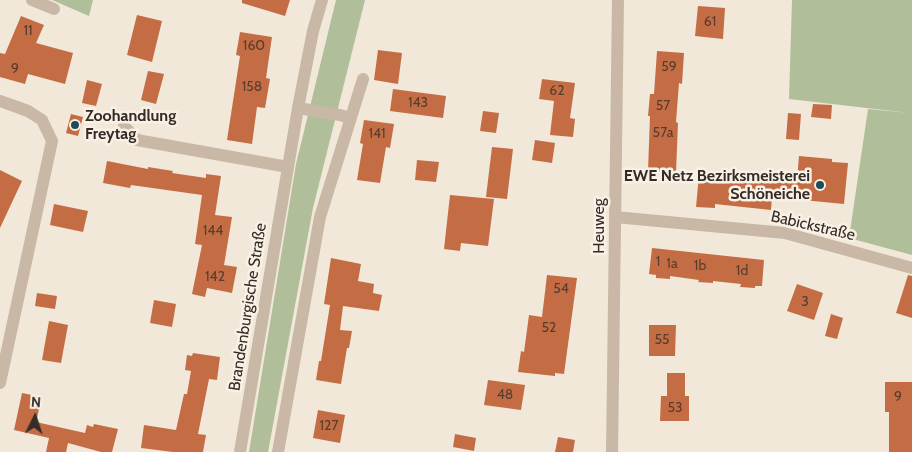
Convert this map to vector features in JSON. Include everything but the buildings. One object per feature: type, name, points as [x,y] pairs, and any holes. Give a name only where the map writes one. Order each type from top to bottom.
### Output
[{"type":"street","points":[[32,0],[54,9]]},
{"type":"street","name":"Brandenburgische Straße","points":[[240,452],[298,108],[313,31],[322,0]]},
{"type":"street","name":"Heuweg","points":[[612,452],[618,0]]},
{"type":"street","points":[[278,452],[320,217],[363,79]]},
{"type":"street","points":[[0,101],[28,111],[42,120],[52,141],[0,383]]},
{"type":"street","points":[[298,108],[350,118]]},
{"type":"street","points":[[124,126],[136,140],[288,167]]},
{"type":"street","name":"Babickstraße","points":[[615,217],[784,233],[912,268]]},
{"type":"green space","points":[[52,0],[93,0],[89,16]]},
{"type":"green space","points":[[336,0],[365,0],[313,208],[268,452],[249,452],[296,164]]},
{"type":"green space","points":[[792,0],[912,0],[912,255],[849,238],[868,109],[910,113],[789,99]]},
{"type":"place","name":"Zoohandlung Freytag","points":[[75,125]]},
{"type":"place","name":"EWE Netz Bezirksmeisterei Schöneiche","points":[[820,185]]}]
